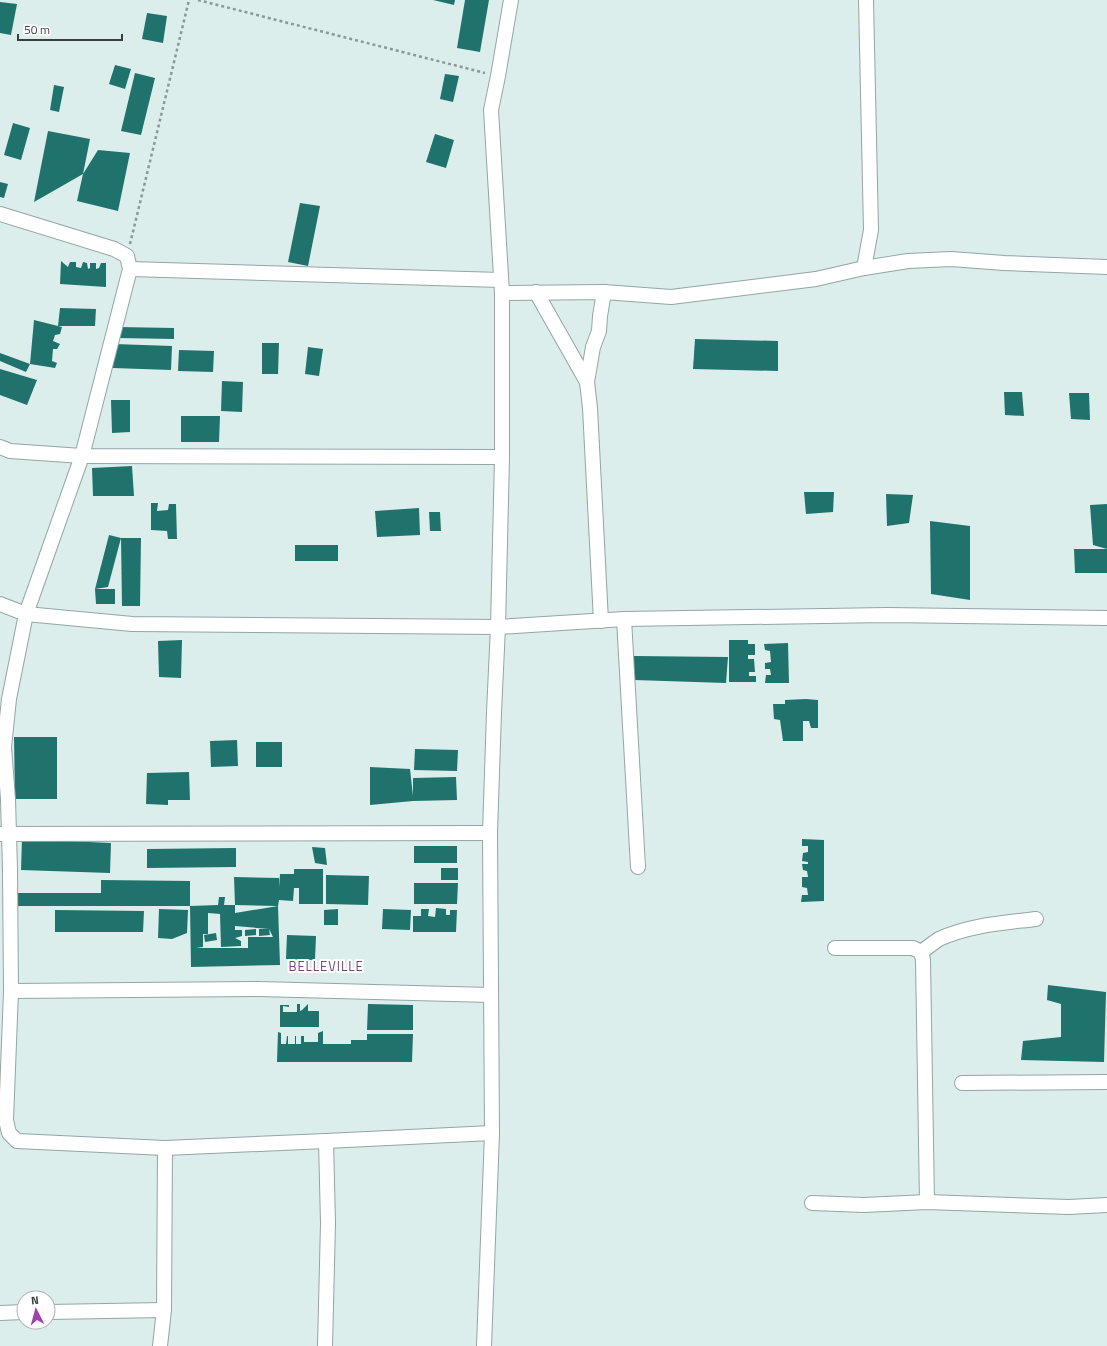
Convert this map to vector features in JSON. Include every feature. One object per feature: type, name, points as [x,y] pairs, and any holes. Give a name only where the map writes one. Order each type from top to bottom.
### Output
[{"type":"street","points":[[484,1346],[492,1133],[490,833],[498,627],[502,457],[502,286],[491,110],[511,0]]},
{"type":"street","points":[[864,268],[871,230],[866,0]]},
{"type":"street","points":[[0,214],[114,249],[127,256],[130,270],[82,456],[26,614],[9,699],[4,747],[8,800],[4,834],[10,870],[11,992],[6,1120],[9,1133],[17,1141],[165,1148],[326,1142],[492,1133]]},
{"type":"street","points":[[130,270],[502,286],[536,292],[604,292],[671,297],[816,280],[864,268],[908,261],[951,259],[1004,263],[1107,267]]},
{"type":"street","points":[[536,292],[587,382]]},
{"type":"street","points":[[601,621],[590,408],[587,382],[593,347],[599,331],[604,292]]},
{"type":"street","points":[[0,447],[10,451],[82,456],[502,457]]},
{"type":"street","points":[[0,604],[26,614],[132,624],[498,627],[624,619],[887,615],[1107,618]]},
{"type":"street","points":[[624,619],[638,868]]},
{"type":"street","points":[[4,834],[490,833]]},
{"type":"street","points":[[921,952],[938,940],[959,931],[981,926],[1036,919]]},
{"type":"street","points":[[835,948],[913,948],[921,952],[923,960],[927,1202]]},
{"type":"street","points":[[11,992],[258,988],[491,995]]},
{"type":"street","points":[[962,1083],[1107,1082]]},
{"type":"street","points":[[325,1346],[328,1223],[326,1142]]},
{"type":"street","points":[[160,1346],[164,1310],[165,1148]]},
{"type":"street","points":[[812,1203],[864,1205],[927,1202],[1069,1206],[1107,1205]]},
{"type":"street","points":[[56,1312],[164,1310]]},
{"type":"street","points":[[0,1313],[16,1312]]},
{"type":"path","points":[[127,256],[189,0]]},
{"type":"path","points":[[198,0],[498,76]]},
{"type":"building","points":[[433,0],[455,0],[454,5]]},
{"type":"building","points":[[465,0],[489,0],[480,52],[457,48]]},
{"type":"building","points":[[0,2],[17,4],[11,35],[0,33]]},
{"type":"building","points":[[147,13],[167,16],[163,43],[142,39]]},
{"type":"building","points":[[115,65],[131,69],[125,89],[109,84]]},
{"type":"building","points":[[135,73],[155,78],[141,135],[121,131]]},
{"type":"building","points":[[445,74],[459,76],[453,102],[440,99]]},
{"type":"building","points":[[54,85],[64,87],[59,112],[50,110]]},
{"type":"building","points":[[13,123],[30,128],[21,160],[4,155]]},
{"type":"building","points":[[48,131],[90,139],[83,174],[34,202]]},
{"type":"building","points":[[435,134],[454,140],[446,168],[426,162]]},
{"type":"building","points":[[98,150],[130,153],[118,211],[77,201],[83,174]]},
{"type":"building","points":[[0,182],[8,184],[4,198],[0,197]]},
{"type":"building","points":[[300,203],[320,206],[308,266],[288,262]]},
{"type":"building","points":[[61,261],[68,267],[70,262],[76,262],[76,267],[81,268],[83,262],[87,263],[88,269],[90,268],[90,263],[96,263],[96,269],[99,268],[101,263],[106,263],[106,287],[60,284]]},
{"type":"building","points":[[60,308],[96,309],[95,326],[58,326]]},
{"type":"building","points":[[34,320],[62,327],[60,334],[55,335],[53,341],[60,344],[57,349],[53,349],[52,361],[57,363],[55,368],[30,364]]},
{"type":"building","points":[[118,327],[174,328],[174,339],[118,338]]},
{"type":"building","points":[[695,339],[778,341],[778,371],[693,369]]},
{"type":"building","points":[[262,343],[279,343],[278,374],[262,374]]},
{"type":"building","points":[[114,344],[172,346],[171,370],[113,368]]},
{"type":"building","points":[[308,347],[323,349],[319,376],[305,374]]},
{"type":"building","points":[[179,350],[214,351],[213,372],[178,371]]},
{"type":"building","points":[[0,353],[30,364],[26,372],[0,361]]},
{"type":"building","points":[[0,369],[37,380],[27,405],[0,395]]},
{"type":"building","points":[[222,381],[243,382],[242,412],[221,411]]},
{"type":"building","points":[[1004,392],[1022,392],[1024,416],[1005,415]]},
{"type":"building","points":[[1069,393],[1089,393],[1090,420],[1071,419]]},
{"type":"building","points":[[111,400],[130,400],[130,432],[112,433]]},
{"type":"building","points":[[181,416],[220,416],[219,442],[181,442]]},
{"type":"building","points":[[132,466],[134,496],[93,496],[92,468]]},
{"type":"building","points":[[804,492],[834,492],[833,512],[806,514]]},
{"type":"building","points":[[886,494],[913,495],[909,523],[887,526]]},
{"type":"building","points":[[151,503],[158,503],[157,511],[168,510],[169,504],[176,504],[177,539],[168,539],[167,531],[151,530]]},
{"type":"building","points":[[1107,504],[1107,549],[1093,545],[1090,505]]},
{"type":"building","points":[[419,508],[420,535],[377,537],[375,511]]},
{"type":"building","points":[[429,512],[440,512],[441,531],[430,531]]},
{"type":"building","points":[[930,521],[970,526],[970,600],[931,594]]},
{"type":"building","points":[[109,535],[121,538],[108,587],[95,589]]},
{"type":"building","points":[[121,538],[141,538],[140,606],[122,606]]},
{"type":"building","points":[[295,545],[338,545],[338,561],[295,561]]},
{"type":"building","points":[[1074,549],[1107,549],[1107,573],[1075,573]]},
{"type":"building","points":[[95,589],[115,589],[115,604],[96,604]]},
{"type":"building","points":[[182,640],[181,678],[159,677],[158,641]]},
{"type":"building","points":[[729,640],[748,640],[748,644],[755,644],[755,655],[748,655],[748,659],[754,659],[755,672],[749,672],[749,676],[756,676],[756,682],[729,682]]},
{"type":"building","points":[[788,643],[789,683],[765,683],[766,675],[771,675],[770,669],[765,669],[765,663],[771,662],[770,651],[765,650],[764,644]]},
{"type":"building","points":[[634,656],[728,657],[726,683],[634,680]]},
{"type":"building","points":[[785,700],[818,700],[818,728],[811,728],[809,721],[803,721],[803,741],[783,741],[780,720],[774,719],[773,704],[785,704]]},
{"type":"building","points":[[14,737],[57,737],[57,799],[15,799]]},
{"type":"building","points":[[237,740],[238,766],[211,767],[210,741]]},
{"type":"building","points":[[256,742],[282,742],[282,767],[256,767]]},
{"type":"building","points":[[415,749],[458,750],[457,771],[414,770]]},
{"type":"building","points":[[370,767],[410,769],[413,796],[413,778],[456,777],[457,800],[413,801],[370,805]]},
{"type":"building","points":[[189,772],[190,800],[168,800],[168,805],[146,804],[147,773]]},
{"type":"building","points":[[22,839],[111,843],[110,873],[21,870]]},
{"type":"building","points":[[802,839],[824,840],[824,901],[801,902],[802,895],[808,895],[807,888],[802,887],[802,877],[808,877],[807,871],[803,870],[802,864],[808,864],[808,862],[802,861],[803,853],[808,852],[808,846],[802,846]]},
{"type":"building","points":[[414,846],[457,846],[457,863],[414,863]]},
{"type":"building","points":[[312,847],[325,848],[327,865],[315,863]]},
{"type":"building","points":[[236,848],[236,867],[147,868],[147,849]]},
{"type":"building","points":[[441,868],[458,868],[458,880],[441,880]]},
{"type":"building","points":[[294,869],[323,869],[323,904],[299,904],[299,888],[294,888],[293,901],[279,900],[278,906],[235,905],[234,877],[279,878],[279,887],[280,874],[294,874]]},
{"type":"building","points":[[326,875],[369,876],[368,905],[326,904]]},
{"type":"building","points":[[101,880],[190,881],[190,906],[16,906],[16,893],[101,893]]},
{"type":"building","points":[[414,883],[458,883],[457,904],[414,904]]},
{"type":"building","points":[[219,897],[225,897],[224,905],[235,905],[235,913],[278,906],[280,965],[191,967],[190,906],[218,905]],"holes":[[[208,913],[220,914],[221,947],[241,946],[241,941],[235,938],[242,936],[242,930],[235,930],[235,926],[269,929],[273,937],[248,937],[248,948],[196,948],[203,947],[203,934],[208,934]]]},
{"type":"building","points":[[436,908],[446,909],[446,915],[450,915],[450,910],[457,910],[456,932],[413,932],[413,916],[421,916],[421,909],[429,909],[428,916],[435,917]]},
{"type":"building","points":[[159,909],[188,910],[187,933],[172,939],[158,938]]},
{"type":"building","points":[[338,909],[338,925],[324,925],[324,910]]},
{"type":"building","points":[[383,909],[411,910],[410,930],[382,929]]},
{"type":"building","points":[[55,910],[144,911],[143,932],[55,932]]},
{"type":"building","points":[[256,929],[256,935],[245,936],[245,930]]},
{"type":"building","points":[[259,929],[269,929],[270,935],[259,936]]},
{"type":"building","points":[[216,933],[217,940],[205,942],[204,935]]},
{"type":"building","points":[[287,935],[316,936],[315,960],[286,959]]},
{"type":"building","points":[[1048,985],[1106,992],[1104,1062],[1021,1060],[1023,1041],[1061,1037],[1061,1004],[1047,1000]]},
{"type":"building","points":[[297,1004],[300,1004],[300,1011],[308,1004],[308,1011],[319,1011],[319,1027],[280,1027],[280,1005],[289,1005],[289,1007],[283,1006],[283,1012],[297,1012]]},
{"type":"building","points":[[368,1004],[413,1005],[413,1030],[367,1030]]},
{"type":"building","points":[[323,1031],[323,1044],[351,1044],[351,1040],[367,1040],[367,1034],[413,1034],[412,1062],[277,1062],[278,1032],[281,1033],[281,1044],[286,1044],[288,1036],[288,1044],[295,1044],[296,1036],[296,1044],[301,1044],[301,1036],[304,1036],[304,1042],[318,1042],[318,1033]]},
{"type":"district","name":"BELLEVILLE","points":[[326,966]]}]
